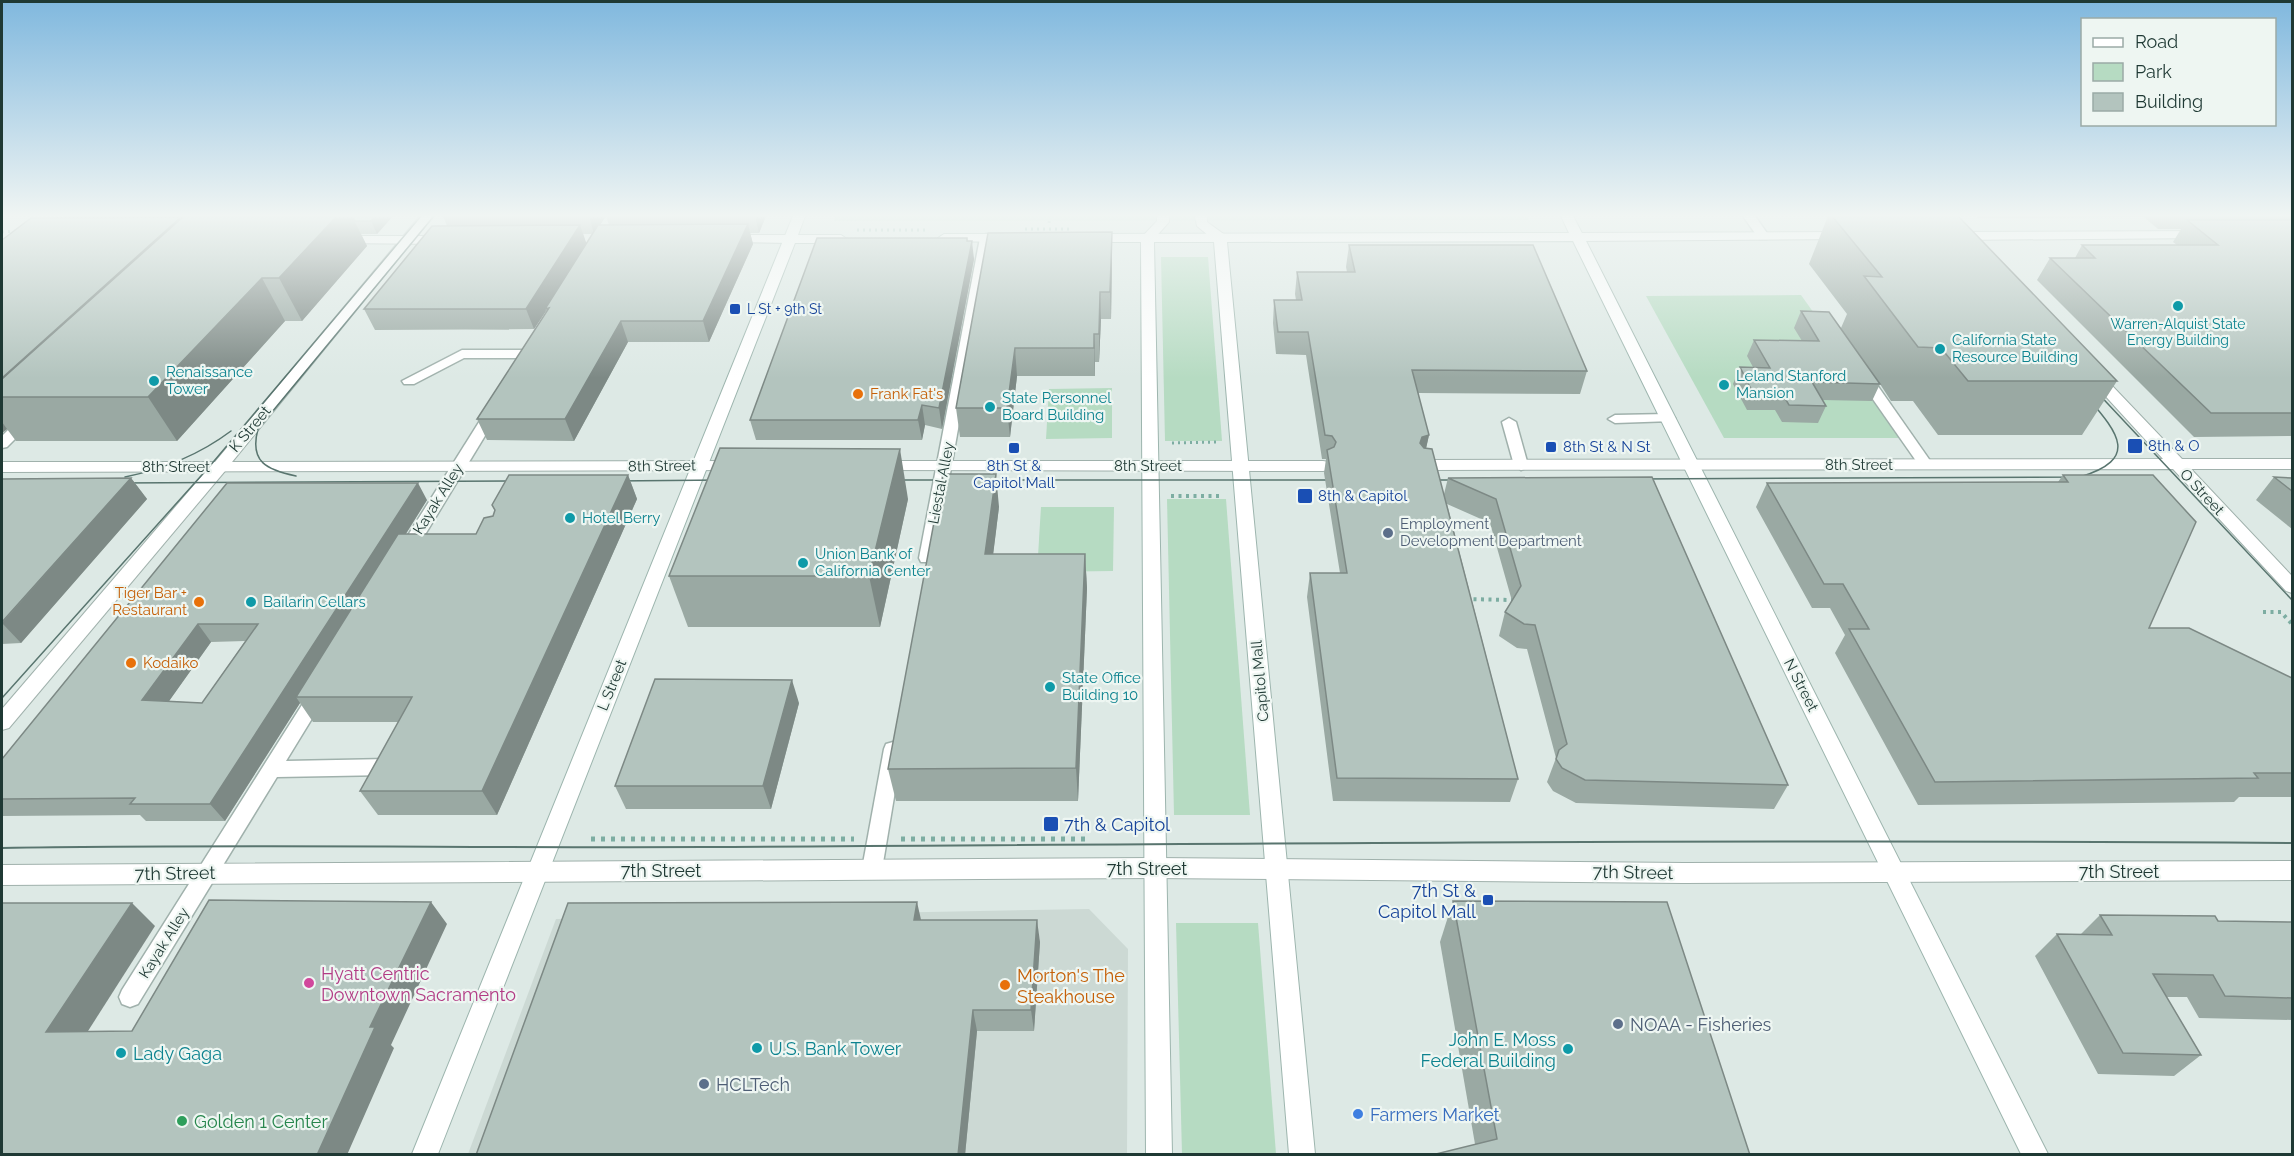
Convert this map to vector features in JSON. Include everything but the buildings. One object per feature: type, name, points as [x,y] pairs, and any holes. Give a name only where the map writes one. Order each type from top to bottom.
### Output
[{"type":"street","name":"K Street","points":[[2,722],[219,467],[382,270]]},
{"type":"street","name":"L Street","points":[[425,1155],[778,270]]},
{"type":"street","points":[[1147,270],[1159,1155]]},
{"type":"street","name":"Capitol Mall","points":[[1223,270],[1302,1155]]},
{"type":"street","name":"N Street","points":[[1594,270],[2035,1155]]},
{"type":"street","name":"O Street","points":[[2083,363],[2292,588]]},
{"type":"street","name":"8th Street","points":[[1426,465],[2292,464]]},
{"type":"street","name":"8th Street","points":[[2,468],[751,466]]},
{"type":"street","name":"8th Street","points":[[865,466],[1323,466]]},
{"type":"street","name":"7th Street","points":[[2,875],[1155,868],[1684,873],[2292,871]]},
{"type":"lane","name":"Liestal Alley","points":[[924,576],[980,270]]},
{"type":"lane","points":[[409,381],[462,354],[532,349],[516,374]]},
{"type":"lane","points":[[1857,366],[1926,465]]},
{"type":"lane","name":"Kayak Alley","points":[[397,566],[504,394]]},
{"type":"lane","points":[[2,444],[36,411]]},
{"type":"lane","points":[[1615,419],[1668,418]]},
{"type":"lane","points":[[1509,422],[1521,465]]},
{"type":"lane","points":[[416,535],[440,535]]},
{"type":"lane","name":"Kayak Alley","points":[[130,997],[328,677]]},
{"type":"lane","points":[[872,869],[897,728]]},
{"type":"lane","points":[[272,769],[388,767]]},
{"type":"path","points":[[1168,443],[1218,442]]},
{"type":"path","points":[[1170,496],[1223,496]]},
{"type":"path","points":[[1460,598],[1512,600]]},
{"type":"path","points":[[2263,612],[2281,612],[2292,624]]},
{"type":"path","points":[[591,839],[1089,839]]},
{"type":"shaded area","name":"U.S. Bank Tower","points":[[1089,909],[1128,949],[1127,1154],[468,1154],[556,919]]},
{"type":"green space","points":[[1161,270],[1209,270],[1222,441],[1165,441]]},
{"type":"green space","points":[[1801,295],[1903,438],[1724,438],[1646,296]]},
{"type":"green space","points":[[1112,388],[1112,438],[1046,439],[1049,389]]},
{"type":"green space","points":[[1167,499],[1226,499],[1250,815],[1174,815]]},
{"type":"green space","points":[[1041,507],[1114,507],[1113,571],[1037,572]]},
{"type":"green space","points":[[1176,923],[1258,923],[1276,1154],[1182,1154]]},
{"type":"tram line","points":[[195,483],[375,270]]},
{"type":"tram line","points":[[296,476],[277,471],[263,463],[258,457],[256,449],[258,429],[389,270]]},
{"type":"tram line","points":[[2093,388],[2292,600]]},
{"type":"tram line","points":[[1636,479],[2080,477],[2099,470],[2117,454],[2118,444],[2115,434],[2088,398]]},
{"type":"tram line","points":[[125,477],[181,460],[231,431]]},
{"type":"tram line","points":[[613,481],[724,480]]},
{"type":"tram line","points":[[889,480],[958,480]]},
{"type":"tram line","points":[[979,480],[1342,480]]},
{"type":"tram line","points":[[1423,480],[1465,480]]},
{"type":"tram line","points":[[195,483],[523,481]]},
{"type":"tram line","points":[[118,483],[195,483]]},
{"type":"tram line","points":[[2,698],[195,483]]},
{"type":"tram line","points":[[2,848],[1697,842],[2292,843]]},
{"type":"place","name":"Warren-Alquist State Energy Building","points":[[2178,306]]},
{"type":"place","name":"L St + 9th St","points":[[735,309]]},
{"type":"place","name":"California State Resource Building","points":[[1940,349]]},
{"type":"place","name":"Renaissance Tower","points":[[154,381]]},
{"type":"place","name":"Leland Stanford Mansion","points":[[1724,385]]},
{"type":"place","name":"Frank Fat's","points":[[858,394]]},
{"type":"place","name":"State Personnel Board Building","points":[[990,407]]},
{"type":"place","name":"8th & O","points":[[2135,446]]},
{"type":"place","name":"8th St & N St","points":[[1551,447]]},
{"type":"place","name":"8th St & Capitol Mall","points":[[1014,448]]},
{"type":"place","name":"8th & Capitol","points":[[1305,496]]},
{"type":"place","name":"Hotel Berry","points":[[570,518]]},
{"type":"place","name":"Employment Development Department","points":[[1388,533]]},
{"type":"place","name":"Union Bank of California Center","points":[[803,563]]},
{"type":"place","name":"Tiger Bar + Restaurant","points":[[199,602]]},
{"type":"place","name":"Bailarin Cellars","points":[[251,602]]},
{"type":"place","name":"Kodaiko","points":[[131,663]]},
{"type":"place","name":"State Office Building 10","points":[[1050,687]]},
{"type":"place","name":"7th & Capitol","points":[[1051,824]]},
{"type":"place","name":"7th St & Capitol Mall","points":[[1488,900]]},
{"type":"place","name":"Hyatt Centric Downtown Sacramento","points":[[309,983]]},
{"type":"place","name":"Morton's The Steakhouse","points":[[1005,985]]},
{"type":"place","name":"NOAA - Fisheries","points":[[1618,1024]]},
{"type":"place","name":"U.S. Bank Tower","points":[[757,1048]]},
{"type":"place","name":"John E. Moss Federal Building","points":[[1568,1049]]},
{"type":"place","name":"Lady Gaga","points":[[121,1053]]},
{"type":"place","name":"HCLTech","points":[[704,1084]]},
{"type":"place","name":"Farmers Market","points":[[1358,1114]]},
{"type":"place","name":"Golden 1 Center","points":[[182,1121]]}]
